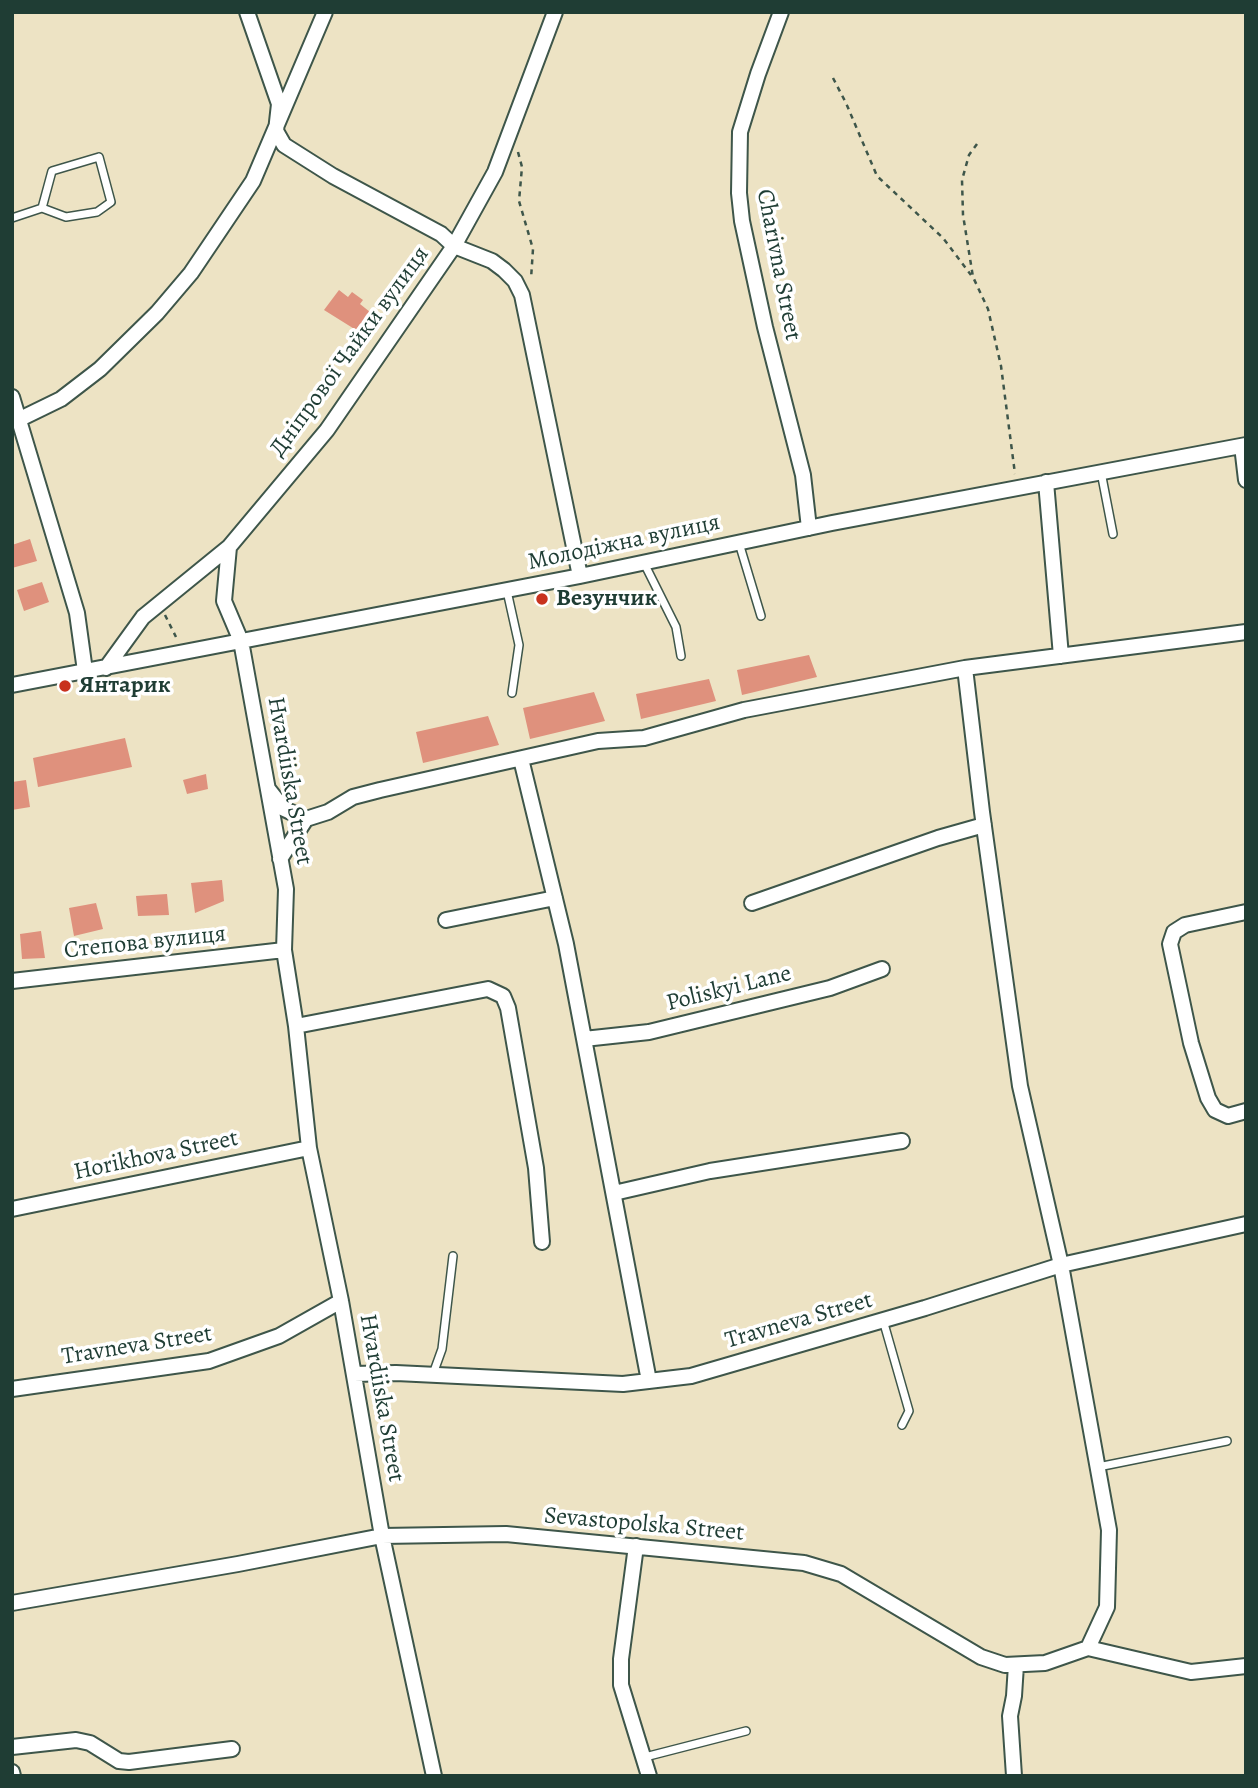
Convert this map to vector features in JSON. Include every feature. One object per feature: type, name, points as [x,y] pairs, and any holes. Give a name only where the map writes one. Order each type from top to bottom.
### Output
[{"type":"street","points":[[247,12],[279,104],[276,131],[284,145],[333,176],[441,234],[453,246],[492,261],[514,281],[522,295],[580,576]]},
{"type":"street","points":[[20,419],[61,399],[100,369],[157,313],[191,273],[253,181],[325,12]]},
{"type":"street","name":"Дніпрової Чайки вулиця","points":[[106,668],[143,617],[229,547],[327,430],[453,246],[495,172],[555,12]]},
{"type":"street","name":"Charivna Street","points":[[781,12],[740,132],[739,193],[742,221],[765,327],[803,475],[810,528]]},
{"type":"street","points":[[12,397],[77,613],[85,671]]},
{"type":"street","points":[[1244,445],[1246,481]]},
{"type":"street","name":"Молодіжна вулиця","points":[[12,685],[1244,445]]},
{"type":"street","points":[[1046,482],[1061,656]]},
{"type":"street","name":"Hvardiiska Street","points":[[229,547],[224,601],[240,641],[286,889],[284,950],[296,1026],[309,1148],[341,1301],[382,1536],[434,1776]]},
{"type":"street","points":[[267,788],[284,809],[306,819],[328,813],[353,797],[598,741],[644,738],[744,710],[965,668],[1246,632]]},
{"type":"street","points":[[965,668],[1020,1086],[1061,1265],[1109,1530],[1107,1607],[1088,1648],[1191,1672],[1246,1666]]},
{"type":"street","points":[[521,759],[555,898],[649,1381]]},
{"type":"street","points":[[280,859],[306,819]]},
{"type":"street","points":[[752,903],[938,838],[984,825]]},
{"type":"street","points":[[446,920],[555,898]]},
{"type":"street","points":[[1246,912],[1185,925],[1174,932],[1170,944],[1191,1043],[1208,1098],[1215,1110],[1228,1116],[1246,1111]]},
{"type":"street","name":"Степова вулиця","points":[[12,981],[284,950]]},
{"type":"street","name":"Poliskyi Lane","points":[[584,1039],[649,1032],[830,988],[882,969]]},
{"type":"street","points":[[296,1026],[488,989],[503,996],[508,1008],[536,1168],[542,1242]]},
{"type":"street","points":[[614,1193],[710,1171],[902,1141]]},
{"type":"street","name":"Horikhova Street","points":[[12,1209],[309,1148]]},
{"type":"street","name":"Travneva Street","points":[[354,1374],[623,1384],[691,1376],[1061,1265],[1246,1224]]},
{"type":"street","name":"Travneva Street","points":[[12,1389],[209,1361],[279,1335],[341,1301]]},
{"type":"street","name":"Sevastopolska Street","points":[[12,1603],[382,1536],[506,1534],[804,1563],[841,1574],[981,1657],[1005,1665],[1045,1663],[1088,1648]]},
{"type":"street","points":[[636,1546],[621,1658],[621,1685],[649,1776]]},
{"type":"street","points":[[1014,1776],[1010,1716],[1016,1665]]},
{"type":"street","points":[[12,1748],[76,1740],[90,1744],[119,1761],[129,1762],[232,1749]]},
{"type":"lane","points":[[12,218],[42,208],[66,217],[97,212],[111,202],[99,157],[52,171],[42,208]]},
{"type":"lane","points":[[1100,472],[1113,534]]},
{"type":"lane","points":[[739,543],[761,615]]},
{"type":"lane","points":[[643,563],[676,627],[681,656]]},
{"type":"lane","points":[[507,590],[519,645],[512,693]]},
{"type":"lane","points":[[433,1375],[442,1349],[453,1256]]},
{"type":"lane","points":[[883,1320],[909,1411],[902,1425]]},
{"type":"lane","points":[[1098,1467],[1227,1441]]},
{"type":"lane","points":[[645,1756],[746,1731]]},
{"type":"path","points":[[833,78],[877,176],[943,239],[973,277],[988,309],[1001,366],[1013,467],[1020,487]]},
{"type":"path","points":[[512,130],[522,167],[519,201],[533,248],[531,279]]},
{"type":"path","points":[[973,277],[963,215],[962,180],[969,155],[977,144]]},
{"type":"path","points":[[160,603],[176,636],[187,650]]},
{"type":"building","points":[[339,290],[348,297],[352,292],[363,300],[360,304],[370,312],[356,330],[324,310]]},
{"type":"building","points":[[30,539],[37,561],[12,568],[12,545]]},
{"type":"building","points":[[42,582],[49,602],[24,611],[17,590]]},
{"type":"building","points":[[809,655],[817,677],[742,695],[737,670]]},
{"type":"building","points":[[709,679],[716,701],[641,719],[636,694]]},
{"type":"building","points":[[594,692],[605,721],[530,739],[523,708]]},
{"type":"building","points":[[488,716],[499,745],[423,763],[416,732]]},
{"type":"building","points":[[125,738],[132,767],[38,787],[33,758]]},
{"type":"building","points":[[206,774],[208,789],[187,794],[183,780]]},
{"type":"building","points":[[26,780],[30,807],[12,810],[12,782]]},
{"type":"building","points":[[222,880],[224,901],[195,913],[191,883]]},
{"type":"building","points":[[167,894],[169,915],[138,916],[136,896]]},
{"type":"building","points":[[96,903],[103,929],[74,936],[69,908]]},
{"type":"building","points":[[41,931],[45,958],[22,959],[20,934]]},
{"type":"place","name":"Везунчик","points":[[542,599]]},
{"type":"place","name":"Янтарик","points":[[65,686]]}]
